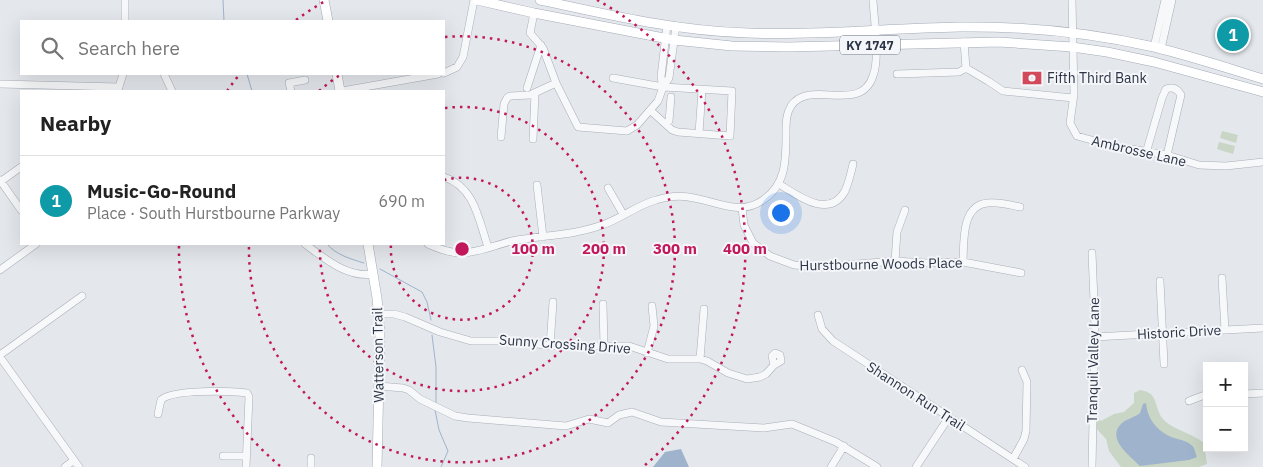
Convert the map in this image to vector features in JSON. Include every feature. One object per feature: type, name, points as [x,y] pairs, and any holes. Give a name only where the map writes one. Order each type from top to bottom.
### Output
[{"type":"main road","name":"KY 1747","points":[[475,0],[670,39],[732,46],[788,47],[999,42],[1107,52],[1154,62],[1263,92]]},
{"type":"main road","name":"KY 1747","points":[[540,0],[632,20],[748,33],[875,31],[960,27],[1072,34],[1157,48],[1263,79]]},
{"type":"main road","points":[[325,1],[328,20]]},
{"type":"main road","points":[[337,75],[341,90]]},
{"type":"main road","name":"Watterson Trail","points":[[368,245],[379,314],[381,346],[377,467]]},
{"type":"street","points":[[125,0],[125,20]]},
{"type":"street","points":[[445,72],[457,67],[463,57],[475,0]]},
{"type":"street","points":[[431,245],[457,253],[473,252],[488,247],[570,234],[589,230],[604,224],[648,202],[670,197],[693,197],[724,206],[742,208],[761,201],[773,192],[779,184],[785,166],[786,122],[792,105],[798,99],[810,95],[848,95],[858,92],[871,81],[875,69],[873,0]]},
{"type":"street","name":"Ambrosse Lane","points":[[1072,0],[1073,98],[1070,122],[1077,136],[1146,153],[1167,155],[1198,165],[1226,166],[1263,162]]},
{"type":"street","points":[[1157,48],[1165,0]]},
{"type":"street","points":[[1157,48],[1172,0]]},
{"type":"street","points":[[534,13],[530,33],[541,45],[556,83],[578,127],[630,130],[658,102],[664,87],[661,77],[670,39],[671,25]]},
{"type":"street","points":[[964,42],[966,68]]},
{"type":"street","points":[[527,88],[541,45]]},
{"type":"street","points":[[897,74],[958,72],[966,68]]},
{"type":"street","points":[[966,68],[1002,92],[1073,98]]},
{"type":"street","points":[[0,84],[118,89],[123,75]]},
{"type":"street","points":[[164,75],[172,90]]},
{"type":"street","points":[[346,90],[415,76]]},
{"type":"street","points":[[613,78],[664,87],[732,91],[730,136],[678,132],[672,130],[650,110]]},
{"type":"street","points":[[291,90],[289,83],[305,80]]},
{"type":"street","points":[[500,137],[506,98],[536,93],[556,83]]},
{"type":"street","points":[[1146,153],[1162,98],[1166,89],[1172,88],[1179,90],[1181,94],[1167,155]]},
{"type":"street","points":[[699,133],[702,90]]},
{"type":"street","points":[[532,139],[536,93]]},
{"type":"street","points":[[666,124],[669,121],[671,97]]},
{"type":"street","points":[[779,184],[810,203],[829,204],[843,194],[853,164]]},
{"type":"street","points":[[20,168],[0,181],[20,209]]},
{"type":"street","points":[[445,177],[456,182],[471,199],[488,247]]},
{"type":"street","points":[[537,185],[543,237]]},
{"type":"street","points":[[608,188],[623,214]]},
{"type":"street","points":[[963,262],[966,222],[976,208],[988,203],[1020,207]]},
{"type":"street","name":"Hurstbourne Woods Place","points":[[742,208],[744,225],[750,238],[763,252],[786,263],[803,267],[831,267],[896,260],[926,263],[963,262],[1021,274]]},
{"type":"street","points":[[896,260],[897,232],[905,210]]},
{"type":"street","points":[[0,270],[35,245]]},
{"type":"street","points":[[305,245],[325,259],[344,269],[363,274],[373,274]]},
{"type":"street","name":"Tranquil Valley Lane","points":[[1092,253],[1094,336],[1092,467]]},
{"type":"street","points":[[1222,278],[1225,330]]},
{"type":"street","points":[[1160,281],[1164,364]]},
{"type":"street","points":[[79,467],[0,356],[82,296]]},
{"type":"street","points":[[550,346],[553,302]]},
{"type":"street","points":[[603,304],[604,347]]},
{"type":"street","points":[[647,352],[654,326],[652,306]]},
{"type":"street","points":[[700,359],[704,309]]},
{"type":"street","name":"Sunny Crossing Drive","points":[[379,314],[394,314],[405,317],[440,332],[471,341],[519,341],[550,346],[629,346],[668,359],[700,359],[736,376],[747,379],[766,374],[774,364]]},
{"type":"street","name":"Shannon Run Trail","points":[[818,315],[822,329],[830,339],[1025,467]]},
{"type":"street","name":"Historic Drive","points":[[1094,336],[1263,328]]},
{"type":"street","points":[[1013,459],[1026,431],[1027,382],[1022,370]]},
{"type":"street","points":[[379,386],[409,390],[420,399],[455,416],[468,418],[566,426],[589,419],[608,423],[619,415],[632,412],[661,422],[764,428],[792,424],[844,446],[877,467]]},
{"type":"street","points":[[158,414],[161,400],[171,394],[198,392],[249,394],[246,467]]},
{"type":"street","points":[[1248,394],[1263,393]]},
{"type":"street","points":[[1189,401],[1203,396]]},
{"type":"street","points":[[916,467],[949,417]]},
{"type":"street","points":[[831,467],[844,446]]},
{"type":"street","points":[[223,456],[247,456]]},
{"type":"street","points":[[311,467],[312,458]]},
{"type":"street","points":[[64,467],[74,460]]},
{"type":"green space","points":[[1222,131],[1238,135],[1236,143],[1220,138]]},
{"type":"green space","points":[[1219,142],[1235,146],[1233,154],[1217,149]]},
{"type":"green space","points":[[1140,390],[1151,394],[1163,419],[1203,442],[1203,452],[1205,452],[1207,464],[1199,467],[1121,467],[1109,451],[1106,439],[1095,427],[1095,417],[1101,421],[1114,414],[1124,412],[1134,403],[1134,393]]},
{"type":"water","points":[[1146,403],[1148,413],[1155,425],[1167,435],[1192,445],[1197,457],[1189,460],[1140,466],[1125,452],[1118,441],[1117,429],[1122,423],[1140,413],[1143,404]]},
{"type":"water","points":[[681,449],[689,467],[653,467],[665,452]]},
{"type":"waterway","points":[[223,0],[224,20]]},
{"type":"waterway","points":[[247,75],[252,90]]},
{"type":"waterway","points":[[328,245],[339,254],[364,263]]},
{"type":"waterway","points":[[380,269],[422,292],[427,302],[431,320]]},
{"type":"waterway","points":[[432,335],[436,367],[436,403]]},
{"type":"waterway","points":[[435,410],[439,430],[448,451],[441,467]]},
{"type":"place","name":"Music-Go-Round","points":[[1233,35]]},
{"type":"place","name":"Fifth Third Bank","points":[[1032,78]]}]
